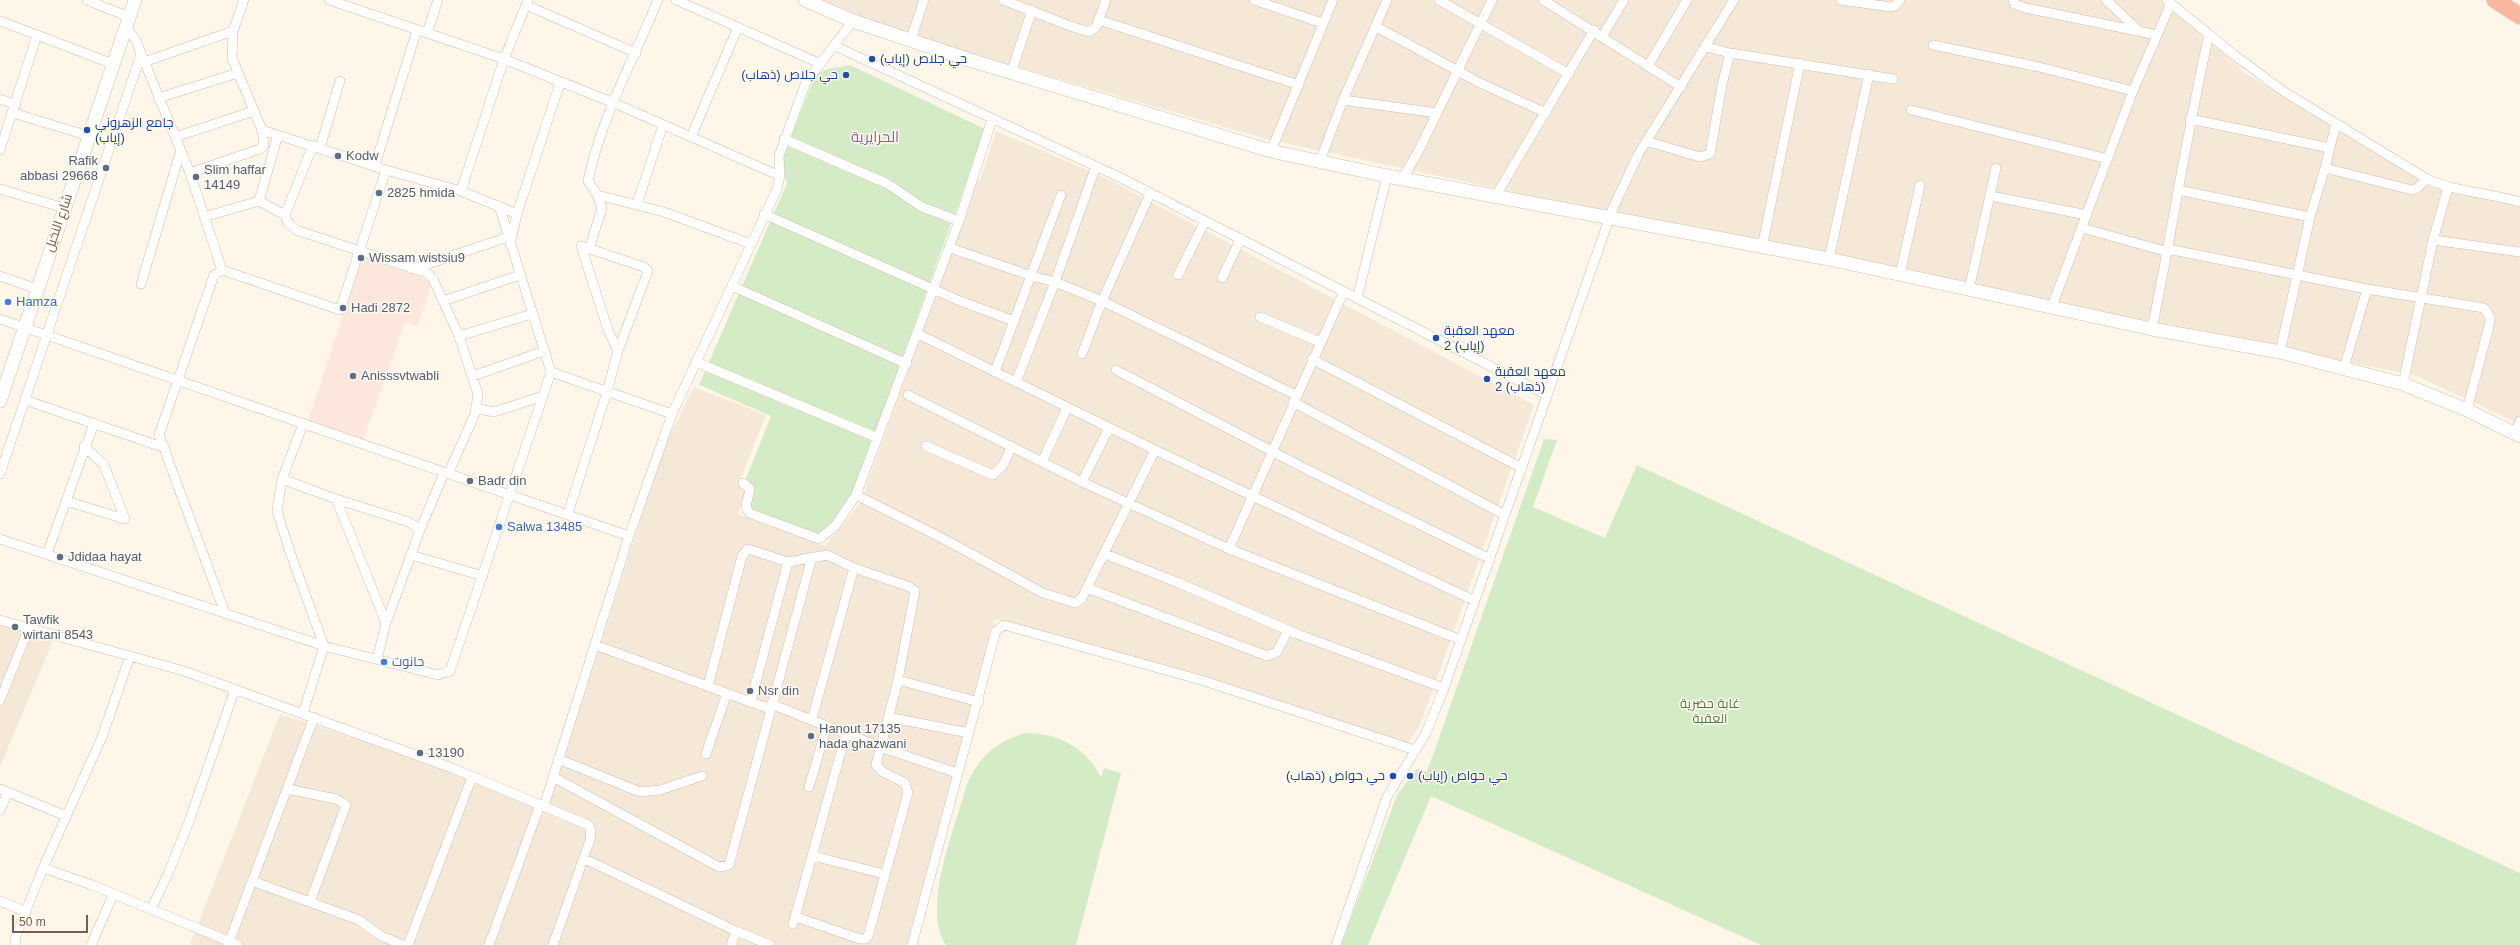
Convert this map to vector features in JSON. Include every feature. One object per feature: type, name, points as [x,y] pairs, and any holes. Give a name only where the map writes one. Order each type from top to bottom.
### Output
[{"type":"highway","points":[[2495,0],[2520,16]]},
{"type":"street","points":[[87,0],[127,22],[175,137],[180,153],[190,173],[222,270]]},
{"type":"street","name":"شارع النخيل","points":[[0,401],[135,0]]},
{"type":"street","points":[[190,173],[260,149],[264,145],[262,130],[232,58],[233,31],[244,0]]},
{"type":"street","points":[[328,0],[352,4],[422,32],[504,60],[614,103],[780,176]]},
{"type":"street","points":[[375,165],[422,32],[438,0]]},
{"type":"street","points":[[590,249],[602,212],[598,195],[588,181],[592,162],[614,103],[658,0]]},
{"type":"street","points":[[676,0],[819,63]]},
{"type":"street","points":[[911,39],[924,0]]},
{"type":"street","points":[[1003,0],[1084,31],[1093,31],[1099,20],[1106,0]]},
{"type":"street","points":[[1254,0],[1264,2],[1322,23]]},
{"type":"street","points":[[1270,151],[1299,84],[1322,23],[1333,0]]},
{"type":"street","points":[[1320,161],[1343,100],[1387,0]]},
{"type":"street","points":[[1439,0],[1569,74]]},
{"type":"street","points":[[1403,178],[1437,113],[1492,0]]},
{"type":"street","points":[[1543,0],[1602,35],[1681,87]]},
{"type":"street","points":[[1602,35],[1624,0]]},
{"type":"street","points":[[1648,66],[1687,0]]},
{"type":"street","points":[[1336,945],[1387,796],[1428,728],[1444,688],[1610,216],[1646,141],[1734,0]]},
{"type":"street","points":[[1841,0],[1891,7],[1895,6],[1900,0]]},
{"type":"street","points":[[2013,0],[2014,4],[2026,8],[2156,35]]},
{"type":"street","points":[[2106,0],[2139,31]]},
{"type":"street","points":[[461,191],[504,60],[527,2],[636,53]]},
{"type":"street","points":[[813,2],[852,21],[911,39],[1011,73],[1270,151],[1495,197],[1610,216],[2052,306],[2152,328],[2280,352],[2403,384],[2467,410],[2517,435],[2520,421]]},
{"type":"street","points":[[2052,306],[2133,91],[2169,2],[2283,90],[2427,179],[2448,187],[2491,194],[2520,202]]},
{"type":"street","points":[[1011,73],[1032,10]]},
{"type":"street","points":[[1099,20],[1299,84]]},
{"type":"street","points":[[0,21],[113,64]]},
{"type":"street","points":[[489,945],[553,777],[629,536],[672,414],[764,214],[777,190],[780,176],[778,160],[784,139],[806,82],[819,63],[835,46],[852,21]]},
{"type":"street","points":[[1376,26],[1457,72],[1546,113]]},
{"type":"street","points":[[691,138],[738,27]]},
{"type":"street","points":[[1495,197],[1594,30]]},
{"type":"street","points":[[143,58],[233,31]]},
{"type":"street","points":[[0,150],[37,34]]},
{"type":"street","points":[[2152,328],[2168,250],[2190,119],[2209,34]]},
{"type":"street","points":[[1933,45],[2039,67],[2133,91]]},
{"type":"street","points":[[835,46],[1096,166],[1241,238],[1343,293],[1547,395]]},
{"type":"street","points":[[1706,47],[1730,53],[1893,79]]},
{"type":"street","points":[[1646,141],[1700,157],[1710,154],[1730,53]]},
{"type":"street","points":[[0,474],[46,336],[143,58]]},
{"type":"street","points":[[1762,247],[1800,64]]},
{"type":"street","points":[[158,98],[238,73]]},
{"type":"street","points":[[1829,260],[1869,74]]},
{"type":"street","points":[[285,215],[316,146],[340,81]]},
{"type":"street","points":[[509,240],[560,83]]},
{"type":"street","points":[[0,99],[14,109],[89,136]]},
{"type":"street","points":[[1343,100],[1437,113]]},
{"type":"street","points":[[1911,110],[2108,160]]},
{"type":"street","points":[[175,137],[254,111]]},
{"type":"street","points":[[743,483],[750,489],[746,506],[748,513],[819,539],[835,526],[856,495],[907,364],[932,290],[950,248],[992,119]]},
{"type":"street","points":[[2190,119],[2330,148]]},
{"type":"street","points":[[2280,352],[2310,217],[2325,168],[2336,123]]},
{"type":"street","points":[[637,204],[663,125]]},
{"type":"street","points":[[262,130],[375,165],[386,170],[461,191],[518,214]]},
{"type":"street","points":[[259,201],[278,135]]},
{"type":"street","points":[[784,139],[888,184],[922,207],[959,221]]},
{"type":"street","points":[[141,284],[180,153]]},
{"type":"street","points":[[1016,382],[1055,282],[1096,166]]},
{"type":"street","points":[[1969,290],[1996,168]]},
{"type":"street","points":[[2325,168],[2412,190],[2416,189],[2427,179]]},
{"type":"street","points":[[225,613],[159,432],[214,274],[222,270],[338,310],[342,308],[386,170]]},
{"type":"street","points":[[1357,300],[1387,176]]},
{"type":"street","points":[[1900,275],[1920,185]]},
{"type":"street","points":[[2403,384],[2433,240],[2448,187]]},
{"type":"street","points":[[0,189],[64,208]]},
{"type":"street","points":[[2178,190],[2310,217]]},
{"type":"street","points":[[1082,354],[1102,301],[1150,194]]},
{"type":"street","points":[[598,195],[637,204],[751,244]]},
{"type":"street","points":[[994,372],[1032,276],[1061,195]]},
{"type":"street","points":[[1991,196],[2087,215]]},
{"type":"street","points":[[204,217],[259,201],[285,215],[288,223],[296,230],[431,276],[459,336],[478,394],[476,408],[420,530],[386,623],[377,659]]},
{"type":"street","points":[[0,539],[324,646],[438,675],[447,674],[450,671],[483,576],[551,372],[499,206]]},
{"type":"street","points":[[764,214],[932,290],[1014,321]]},
{"type":"street","points":[[1178,275],[1205,221]]},
{"type":"street","points":[[2082,228],[2168,250],[2421,299],[2484,308],[2490,317],[2467,410]]},
{"type":"street","points":[[1222,278],[1241,238]]},
{"type":"street","points":[[413,269],[509,240]]},
{"type":"street","points":[[2433,240],[2520,252]]},
{"type":"street","points":[[568,513],[607,392],[618,351],[648,271],[644,267],[581,246],[608,330],[618,351]]},
{"type":"street","points":[[950,248],[1032,276],[1055,282],[1102,301],[1295,399],[1505,515]]},
{"type":"street","points":[[443,301],[520,275]]},
{"type":"street","points":[[0,276],[37,289]]},
{"type":"street","points":[[732,286],[907,364]]},
{"type":"street","points":[[2344,368],[2367,289]]},
{"type":"street","points":[[1229,549],[1312,359],[1343,293]]},
{"type":"street","points":[[459,336],[532,314]]},
{"type":"street","points":[[1260,317],[1320,342]]},
{"type":"street","points":[[0,319],[46,336],[177,379],[233,401],[510,496],[568,513],[629,536]]},
{"type":"street","points":[[918,334],[1108,428],[1475,601]]},
{"type":"street","points":[[473,376],[544,352]]},
{"type":"street","points":[[1312,359],[1522,468]]},
{"type":"street","points":[[696,362],[878,438]]},
{"type":"street","points":[[1116,370],[1272,451],[1490,560]]},
{"type":"street","points":[[551,372],[672,414]]},
{"type":"street","points":[[908,395],[1082,482],[1229,549],[1461,640]]},
{"type":"street","points":[[476,408],[494,412],[543,396]]},
{"type":"street","points":[[25,400],[165,448]]},
{"type":"street","points":[[1042,462],[1067,408]]},
{"type":"street","points":[[47,554],[84,446],[94,424]]},
{"type":"street","points":[[302,424],[282,479],[278,511],[279,518],[324,646],[303,713]]},
{"type":"street","points":[[1082,482],[1108,428]]},
{"type":"street","points":[[66,501],[125,519],[104,465],[84,446]]},
{"type":"street","points":[[926,446],[993,475],[1003,465],[1012,446]]},
{"type":"street","points":[[856,495],[940,537],[1044,593],[1075,603],[1079,602],[1105,554],[1128,503],[1155,450]]},
{"type":"street","points":[[282,479],[336,499],[409,522],[420,530]]},
{"type":"street","points":[[336,499],[386,623]]},
{"type":"street","points":[[708,686],[744,553],[751,549],[788,562],[812,556],[827,555],[854,568],[910,587],[915,592],[898,680],[880,747],[877,767],[905,783],[908,788],[866,939],[860,939],[795,920],[846,734]]},
{"type":"street","points":[[1105,554],[1288,630],[1444,688]]},
{"type":"street","points":[[411,555],[483,576]]},
{"type":"street","points":[[553,777],[718,867],[726,867],[731,862],[771,706],[812,556]]},
{"type":"street","points":[[751,701],[788,562]]},
{"type":"street","points":[[812,719],[854,568]]},
{"type":"street","points":[[1087,588],[1267,656],[1278,652],[1288,630]]},
{"type":"street","points":[[0,620],[184,671],[314,717],[472,777],[590,827],[590,840],[585,859],[553,945]]},
{"type":"street","points":[[912,945],[957,772],[979,702],[996,631],[1000,626],[1008,625],[1201,680],[1415,750]]},
{"type":"street","points":[[0,700],[4,678],[29,628]]},
{"type":"street","points":[[595,645],[727,693],[812,719],[880,747],[957,772]]},
{"type":"street","points":[[15,945],[16,936],[43,868],[102,737],[130,656]]},
{"type":"street","points":[[898,680],[979,702]]},
{"type":"street","points":[[151,909],[168,874],[190,819],[235,689]]},
{"type":"street","points":[[706,754],[727,693]]},
{"type":"street","points":[[888,716],[969,733]]},
{"type":"street","points":[[43,868],[151,909],[232,944],[252,881],[314,717]]},
{"type":"street","points":[[809,787],[827,726]]},
{"type":"street","points":[[558,759],[640,792],[660,790],[702,776]]},
{"type":"street","points":[[408,945],[472,777]]},
{"type":"street","points":[[287,789],[336,799],[346,805],[310,902]]},
{"type":"street","points":[[0,810],[4,790],[66,816]]},
{"type":"street","points":[[813,856],[884,874]]},
{"type":"street","points":[[585,859],[736,931],[770,945]]},
{"type":"street","points":[[252,881],[359,920],[381,936],[402,945]]},
{"type":"street","points":[[91,945],[113,895]]},
{"type":"street","points":[[0,901],[26,912]]},
{"type":"street","points":[[731,945],[736,931]]},
{"type":"shaded area","points":[[813,0],[2161,0],[2215,44],[2245,73],[2420,177],[2520,207],[2520,424],[2417,376],[1607,212],[1266,139],[908,35]]},
{"type":"shaded area","points":[[996,131],[1108,179],[1534,405],[1421,723],[1406,747],[995,619],[907,945],[190,945],[280,714],[550,802],[663,449],[694,387],[766,415],[739,483],[747,489],[738,514],[825,546],[860,503],[962,224],[922,211],[933,168],[980,181]]},
{"type":"shaded area","points":[[362,257],[433,281],[417,326],[405,322],[362,443],[307,424]]},
{"type":"shaded area","points":[[0,619],[57,631],[0,767]]},
{"type":"green space","points":[[850,65],[985,129],[853,495],[821,538],[748,510],[755,488],[745,481],[771,416],[699,385],[787,183],[781,162],[816,74],[828,69]]},
{"type":"green space","name":"غابة حضرية العقبة","points":[[1544,439],[1557,440],[1533,507],[1605,538],[1637,465],[2520,873],[2520,945],[1761,945],[1431,796],[1368,945],[1341,945],[1397,795],[1417,769],[1427,772]]},
{"type":"green space","points":[[1026,733],[1049,736],[1070,744],[1080,750],[1088,758],[1101,777],[1104,768],[1121,773],[1076,945],[946,945],[939,929],[937,910],[938,890],[948,845],[966,787],[976,767],[989,752],[1015,736]]},
{"type":"place","name":"حي جلاص (إياب)","points":[[872,59]]},
{"type":"place","name":"حي جلاص (ذهاب)","points":[[846,75]]},
{"type":"place","name":"جامع الزهروني (إياب)","points":[[87,130]]},
{"type":"place","name":"Kodw","points":[[338,156]]},
{"type":"place","name":"Rafik abbasi 29668","points":[[106,168]]},
{"type":"place","name":"Slim haffar 14149","points":[[196,177]]},
{"type":"place","name":"2825 hmida","points":[[379,193]]},
{"type":"place","name":"Wissam wistsiu9","points":[[361,258]]},
{"type":"place","name":"Hamza","points":[[8,302]]},
{"type":"place","name":"Hadi 2872","points":[[343,308]]},
{"type":"place","name":"معهد العقبة 2 (إياب)","points":[[1436,338]]},
{"type":"place","name":"Anisssvtwabli","points":[[353,376]]},
{"type":"place","name":"معهد العقبة 2 (ذهاب)","points":[[1487,379]]},
{"type":"place","name":"Badr din","points":[[470,481]]},
{"type":"place","name":"Salwa 13485","points":[[499,527]]},
{"type":"place","name":"Jdidaa hayat","points":[[60,557]]},
{"type":"place","name":"Tawfik wirtani 8543","points":[[15,627]]},
{"type":"place","name":"حانوت","points":[[384,662]]},
{"type":"place","name":"Nsr din","points":[[750,691]]},
{"type":"place","name":"Hanout 17135 hada ghazwani","points":[[811,736]]},
{"type":"place","name":"13190","points":[[420,753]]},
{"type":"place","name":"حي حواص (ذهاب)","points":[[1393,776]]},
{"type":"place","name":"حي حواص (إياب)","points":[[1410,776]]},
{"type":"district","name":"الحرايرية","points":[[875,138]]}]
